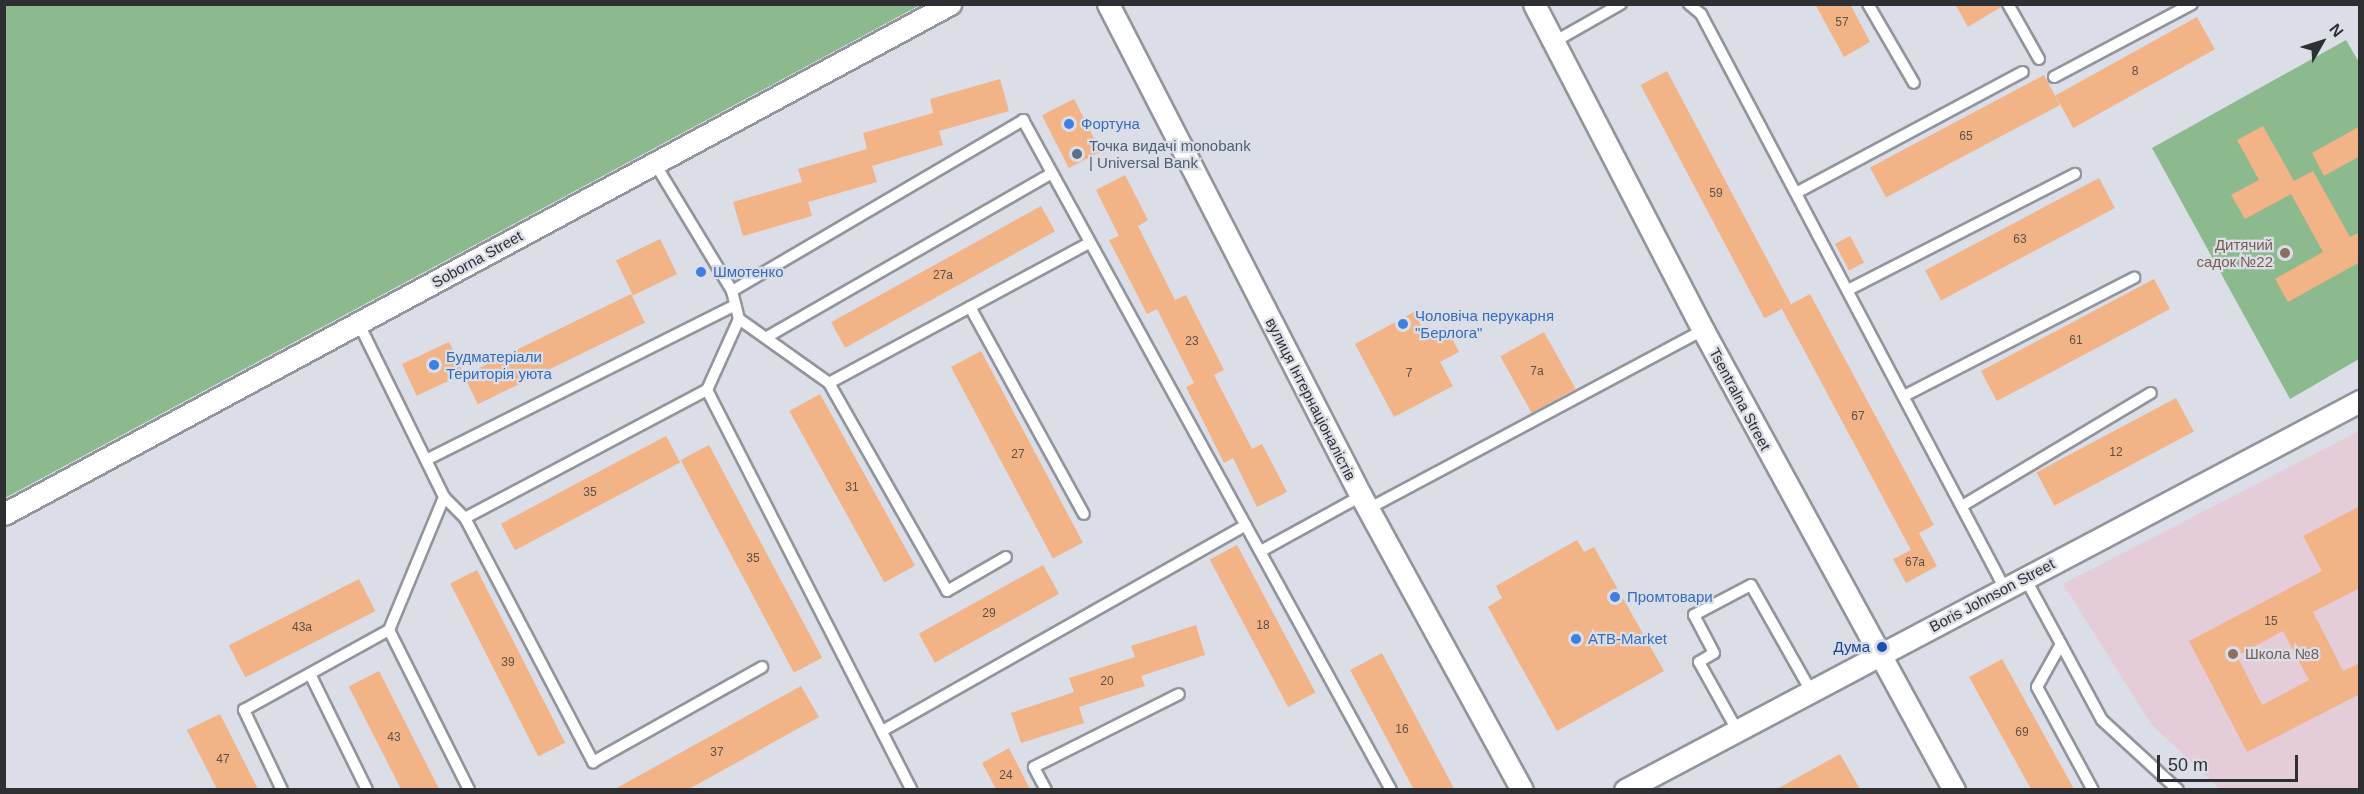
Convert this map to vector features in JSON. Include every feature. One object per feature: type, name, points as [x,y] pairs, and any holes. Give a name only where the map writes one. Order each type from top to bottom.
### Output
[{"type":"street","name":"Soborna Street","points":[[4,514],[950,4]]},
{"type":"street","name":"вулиця Інтернаціоналістів","points":[[1108,4],[1365,502],[1522,789]]},
{"type":"street","name":"Tsentralna Street","points":[[1533,4],[1703,330],[1878,656],[1954,789]]},
{"type":"street","name":"Boris Johnson Street","points":[[1625,789],[2360,401]]},
{"type":"lane","points":[[1554,42],[1621,4]]},
{"type":"lane","points":[[1689,4],[1701,14],[2004,589]]},
{"type":"lane","points":[[1868,4],[1914,83]]},
{"type":"lane","points":[[2008,4],[2039,59]]},
{"type":"lane","points":[[2054,78],[2192,4]]},
{"type":"lane","points":[[1796,194],[2023,72]]},
{"type":"lane","points":[[732,291],[1023,120],[1087,244],[1261,551],[1391,789]]},
{"type":"lane","points":[[654,162],[732,291],[733,306],[739,319],[829,383],[947,591],[1006,557]]},
{"type":"lane","points":[[767,337],[1050,174]]},
{"type":"lane","points":[[1848,291],[2075,174]]},
{"type":"lane","points":[[829,383],[1087,244]]},
{"type":"lane","points":[[1904,396],[2134,278]]},
{"type":"lane","points":[[428,459],[733,306]]},
{"type":"lane","points":[[970,307],[1084,514]]},
{"type":"lane","points":[[465,518],[708,390],[739,319]]},
{"type":"lane","points":[[359,324],[428,459],[444,497],[465,518],[593,762],[762,668]]},
{"type":"lane","points":[[1261,551],[1365,502],[1703,330]]},
{"type":"lane","points":[[708,390],[912,789]]},
{"type":"lane","points":[[1962,506],[2151,393]]},
{"type":"lane","points":[[282,789],[244,710],[389,630],[444,497]]},
{"type":"lane","points":[[882,731],[1246,525]]},
{"type":"lane","points":[[2025,578],[2102,720],[2178,789]]},
{"type":"lane","points":[[1737,730],[1699,662],[1714,652],[1694,615],[1751,585],[1811,691]]},
{"type":"lane","points":[[389,630],[469,789]]},
{"type":"lane","points":[[2061,644],[2037,687],[2093,789]]},
{"type":"lane","points":[[310,674],[367,789]]},
{"type":"lane","points":[[1046,789],[1034,767],[1179,694]]},
{"type":"shaded area","name":"Школа №8","points":[[2359,431],[2359,789],[2220,789],[2151,724],[2063,584]]},
{"type":"green space","points":[[5,4],[920,4],[920,5],[5,498]]},
{"type":"green space","name":"Дитячий садок №22","points":[[2346,40],[2360,64],[2359,359],[2290,399],[2152,148]]},
{"type":"building","points":[[1815,4],[1850,4],[1870,42],[1844,57]]},
{"type":"building","points":[[1955,4],[2001,4],[2001,7],[1968,27]]},
{"type":"building","points":[[2197,17],[2215,49],[2073,128],[2055,96]]},
{"type":"building","points":[[1667,71],[1791,304],[1764,318],[1641,85]]},
{"type":"building","points":[[2044,75],[2060,105],[1886,198],[1870,167]]},
{"type":"building","points":[[1000,79],[1009,111],[939,131],[943,145],[872,166],[877,182],[808,202],[812,216],[743,236],[733,202],[802,182],[798,169],[867,149],[863,133],[933,113],[930,99]]},
{"type":"building","points":[[1074,99],[1101,152],[1069,168],[1042,115]]},
{"type":"building","points":[[2263,126],[2294,181],[2313,171],[2350,237],[2360,232],[2360,262],[2288,302],[2275,279],[2323,252],[2291,194],[2245,219],[2231,195],[2259,180],[2237,140]]},
{"type":"building","points":[[2360,126],[2360,156],[2324,176],[2312,153]]},
{"type":"building","points":[[1125,175],[1148,220],[1138,226],[1175,300],[1186,295],[1224,370],[1214,375],[1252,449],[1262,444],[1287,492],[1257,507],[1233,458],[1224,463],[1186,387],[1194,383],[1157,309],[1147,314],[1109,240],[1119,236],[1096,190]]},
{"type":"building","points":[[2099,178],[2115,208],[1941,301],[1925,270]]},
{"type":"building","points":[[1041,206],[1055,231],[845,348],[831,322]]},
{"type":"building","points":[[1850,236],[1864,262],[1849,270],[1835,244]]},
{"type":"building","points":[[660,239],[677,274],[633,296],[616,260]]},
{"type":"building","points":[[2154,279],[2170,309],[1997,401],[1981,371]]},
{"type":"building","points":[[631,294],[645,323],[478,404],[464,376]]},
{"type":"building","points":[[1810,294],[1934,525],[1919,533],[1937,566],[1906,583],[1893,559],[1911,550],[1782,309]]},
{"type":"building","points":[[1414,312],[1427,337],[1446,327],[1459,352],[1440,362],[1453,386],[1394,417],[1355,344]]},
{"type":"building","points":[[1544,332],[1576,389],[1532,413],[1500,356]]},
{"type":"building","points":[[449,342],[464,374],[417,396],[402,364]]},
{"type":"building","points":[[981,351],[1083,543],[1053,559],[951,367]]},
{"type":"building","points":[[820,394],[915,565],[884,582],[789,411]]},
{"type":"building","points":[[2176,398],[2194,432],[2054,506],[2036,472]]},
{"type":"building","points":[[666,436],[680,462],[515,550],[501,524]]},
{"type":"building","points":[[709,445],[822,658],[794,673],[681,460]]},
{"type":"building","points":[[2360,506],[2360,588],[2313,612],[2343,671],[2360,663],[2360,694],[2247,752],[2189,641],[2322,571],[2303,536]],"holes":[[[2283,631],[2309,680],[2262,705],[2237,656]]]},
{"type":"building","name":"ATB-Market","points":[[1577,540],[1584,552],[1594,547],[1664,671],[1557,731],[1488,607],[1502,598],[1496,586]]},
{"type":"building","points":[[1237,545],[1315,692],[1288,707],[1210,560]]},
{"type":"building","points":[[1043,565],[1059,594],[935,663],[919,634]]},
{"type":"building","points":[[477,570],[565,743],[538,756],[450,584]]},
{"type":"building","points":[[359,579],[375,611],[245,677],[229,645]]},
{"type":"building","points":[[1196,625],[1205,655],[1141,676],[1145,686],[1079,707],[1084,723],[1021,743],[1011,713],[1074,692],[1069,678],[1135,657],[1131,646]]},
{"type":"building","points":[[1382,653],[1454,789],[1414,790],[1350,670]]},
{"type":"building","points":[[2002,659],[2074,789],[2031,789],[1969,677]]},
{"type":"building","points":[[379,671],[439,790],[401,790],[349,686]]},
{"type":"building","points":[[801,686],[819,717],[689,789],[615,789]]},
{"type":"building","points":[[220,714],[258,789],[217,789],[187,730]]},
{"type":"building","points":[[1009,748],[1030,789],[996,789],[982,763]]},
{"type":"building","points":[[1840,754],[1860,789],[1777,789]]},
{"type":"place","name":"Фортуна","points":[[1069,124]]},
{"type":"place","name":"Точка видачі monobank | Universal Bank","points":[[1077,154]]},
{"type":"place","name":"Дитячий садок №22","points":[[2285,253]]},
{"type":"place","name":"Шмотенко","points":[[701,272]]},
{"type":"place","name":"Чоловіча перукарня \"Берлога\"","points":[[1403,324]]},
{"type":"place","name":"Будматеріали Територія уюта","points":[[434,365]]},
{"type":"place","name":"Промтовари","points":[[1615,597]]},
{"type":"place","name":"ATB-Market","points":[[1576,639]]},
{"type":"place","name":"Дума","points":[[1882,647]]},
{"type":"place","name":"Школа №8","points":[[2233,654]]}]
